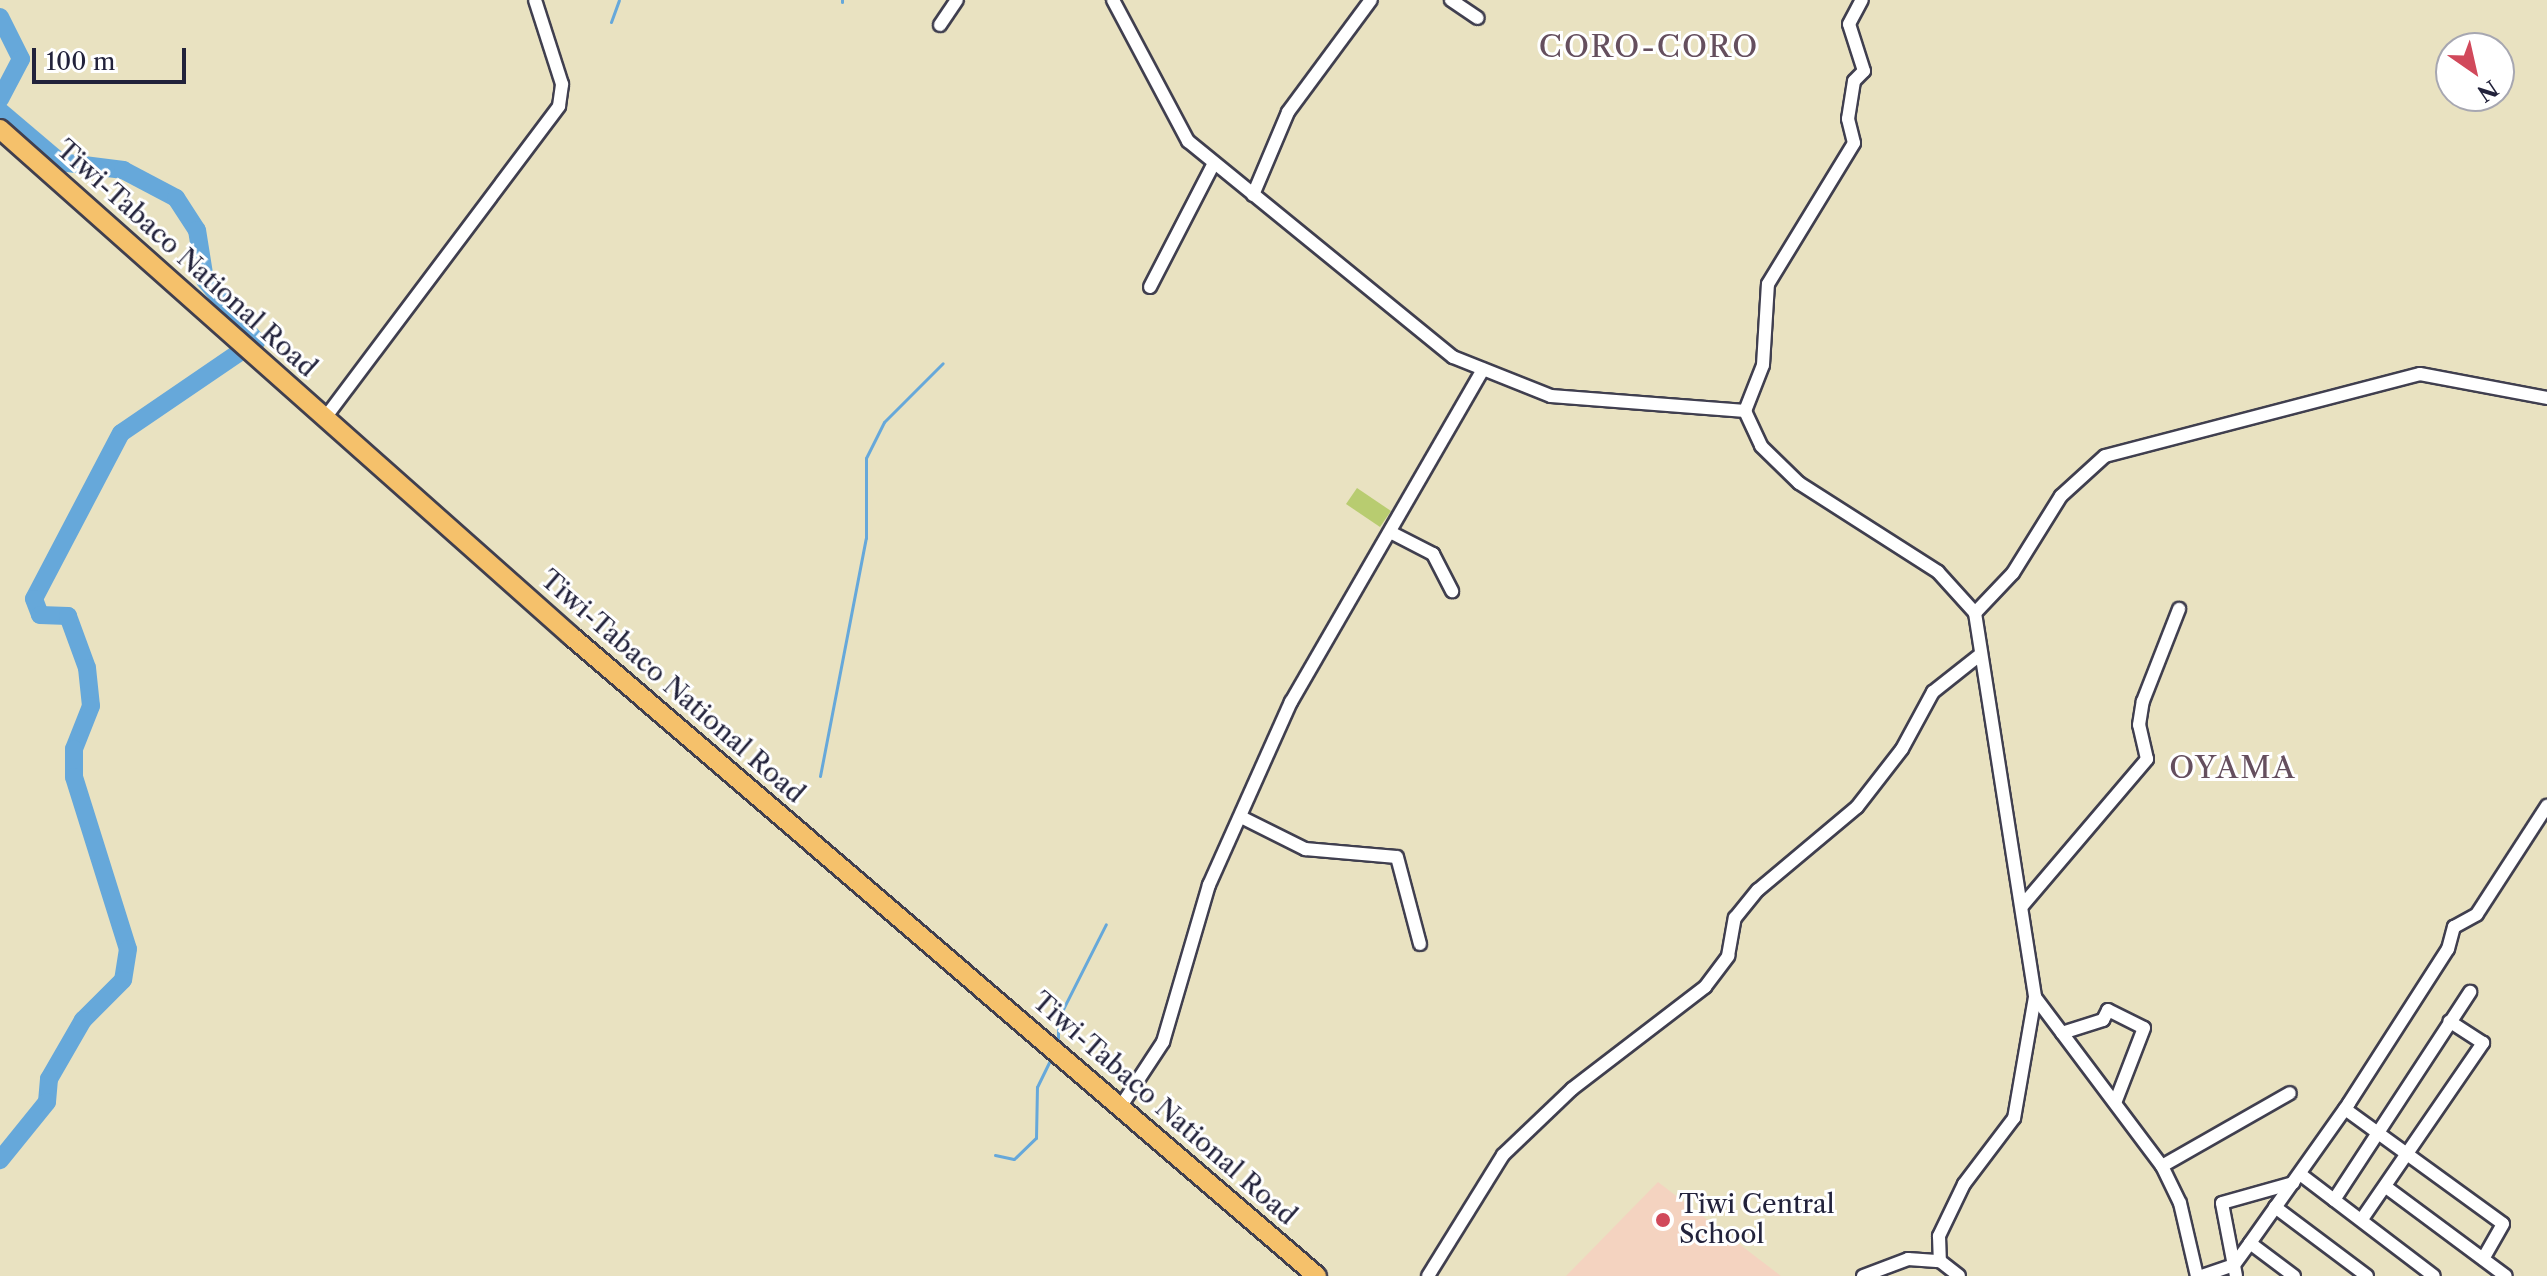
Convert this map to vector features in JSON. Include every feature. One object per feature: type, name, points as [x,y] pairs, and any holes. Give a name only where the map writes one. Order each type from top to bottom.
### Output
[{"type":"main road","name":"Tiwi-Tabaco National Road","points":[[0,129],[325,418],[1121,1106],[1305,1272]]},
{"type":"street","points":[[325,418],[559,106],[562,84],[535,0]]},
{"type":"street","points":[[940,25],[957,0]]},
{"type":"street","points":[[1113,0],[1174,124],[1213,165],[1253,195],[1340,271],[1453,357],[1483,370],[1585,402],[1691,402],[1745,411]]},
{"type":"street","points":[[1253,195],[1288,112],[1371,0]]},
{"type":"street","points":[[1451,0],[1478,18]]},
{"type":"street","points":[[1862,0],[1849,24],[1864,71],[1854,81],[1848,119],[1854,143],[1768,284],[1763,365],[1745,411],[1761,446],[1799,483],[1938,572],[1975,613],[2035,997],[2014,1118],[1949,1212],[1940,1261]]},
{"type":"street","points":[[1150,287],[1213,165]]},
{"type":"street","points":[[1121,1106],[1163,1042],[1209,885],[1303,679],[1394,534],[1483,370]]},
{"type":"street","points":[[1975,613],[2013,573],[2061,496],[2105,456],[2420,374],[2547,398]]},
{"type":"street","points":[[1394,534],[1433,554],[1452,591]]},
{"type":"street","points":[[2022,906],[2147,759],[2139,725],[2143,701],[2179,609]]},
{"type":"street","points":[[1428,1276],[1503,1155],[1572,1089],[1705,987],[1728,956],[1735,918],[1758,890],[1857,807],[1902,749],[1933,692],[1981,654]]},
{"type":"street","points":[[2235,1270],[2250,1243],[2345,1109],[2448,949],[2454,927],[2477,914],[2547,806]]},
{"type":"street","points":[[1241,817],[1305,849],[1397,857],[1420,944]]},
{"type":"street","points":[[2334,1200],[2380,1135],[2470,992]]},
{"type":"street","points":[[2035,997],[2162,1166],[2180,1203],[2200,1276],[2235,1270]]},
{"type":"street","points":[[2062,1033],[2103,1020],[2108,1010],[2144,1028],[2115,1103]]},
{"type":"street","points":[[2362,1219],[2483,1043],[2449,1021]]},
{"type":"street","points":[[2162,1166],[2290,1093]]},
{"type":"street","points":[[2345,1109],[2503,1224],[2483,1259]]},
{"type":"street","points":[[2235,1270],[2222,1203],[2297,1178],[2362,1219],[2434,1276]]},
{"type":"street","points":[[2386,1187],[2506,1276]]},
{"type":"street","points":[[2275,1207],[2367,1276]]},
{"type":"street","points":[[2250,1243],[2294,1276]]},
{"type":"street","points":[[1863,1276],[1908,1259],[1940,1261],[1959,1276]]},
{"type":"shaded area","name":"Tiwi Central School","points":[[1658,1182],[1781,1276],[1566,1276]]},
{"type":"green space","points":[[1357,488],[1391,511],[1380,527],[1346,504]]},
{"type":"waterway","points":[[611,22],[619,0]]},
{"type":"waterway","points":[[0,17],[21,59],[0,99]]},
{"type":"waterway","points":[[0,111],[60,162],[123,170],[176,198],[197,230],[205,280],[256,341],[121,433],[34,599],[40,615],[68,616],[87,668],[91,706],[74,749],[74,777],[128,949],[123,980],[83,1020],[49,1079],[47,1102],[0,1160]]},
{"type":"waterway","points":[[820,776],[866,538],[866,458],[884,422],[943,363]]},
{"type":"waterway","points":[[1058,1044],[1058,1019],[1106,924]]},
{"type":"waterway","points":[[995,1155],[1014,1159],[1036,1138],[1037,1087],[1051,1058]]},
{"type":"place","name":"Tiwi Central School","points":[[1663,1220]]},
{"type":"district","name":"CORO-CORO","points":[[1649,47]]},
{"type":"district","name":"OYAMA","points":[[2233,768]]}]
